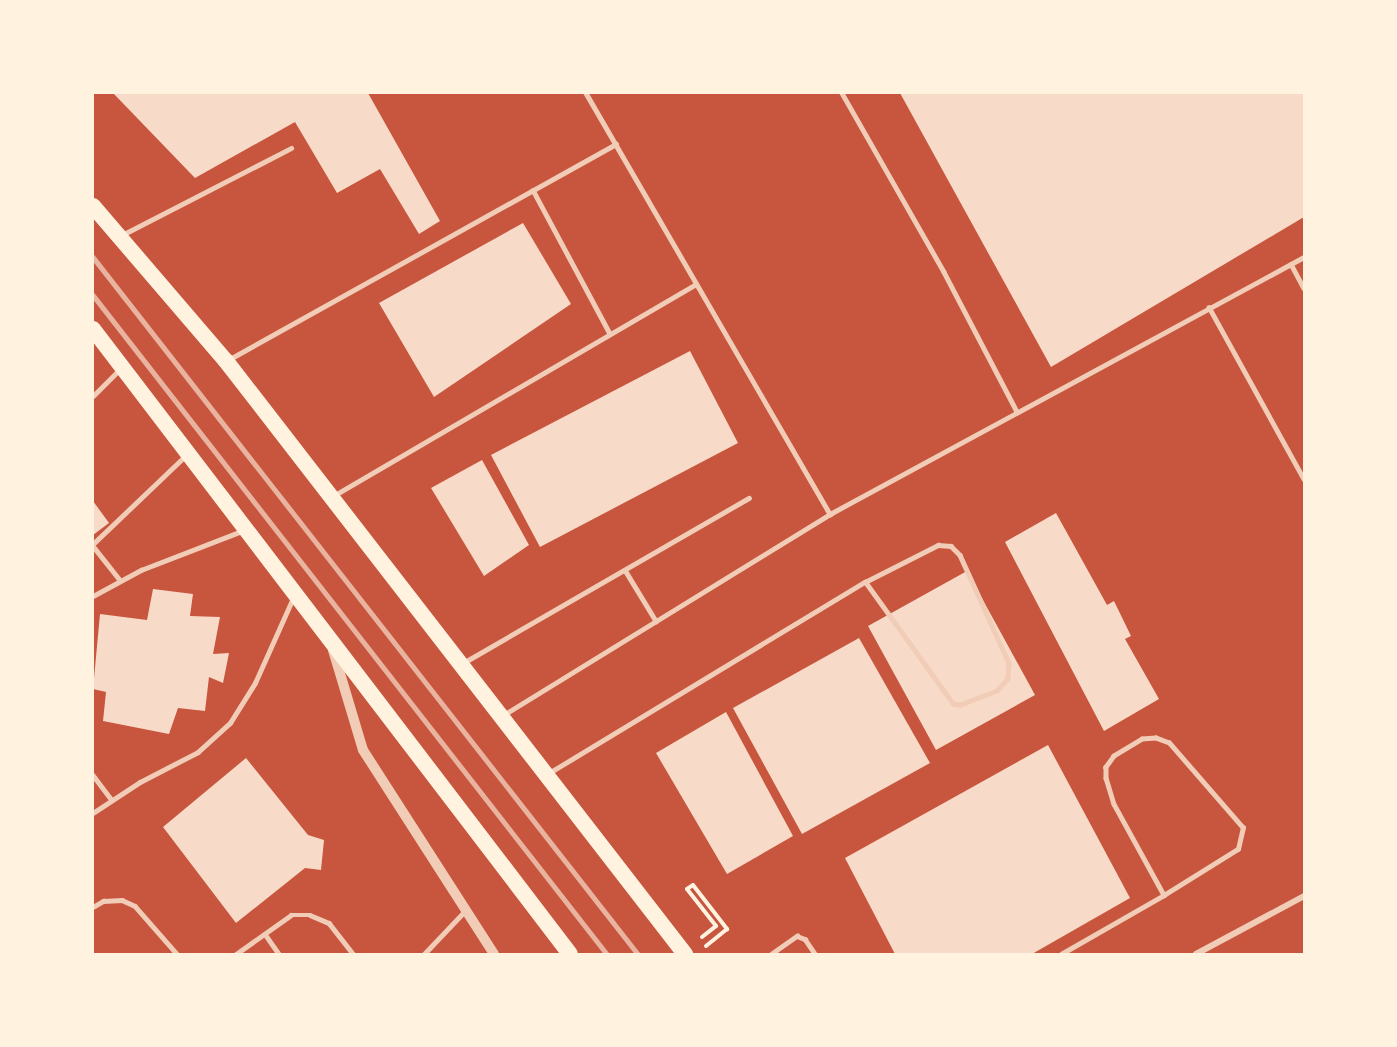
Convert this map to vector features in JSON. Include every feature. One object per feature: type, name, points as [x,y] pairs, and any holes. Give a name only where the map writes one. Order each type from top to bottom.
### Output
[{"type":"highway","points":[[93,206],[226,361],[333,496],[501,717],[686,954]]},
{"type":"highway","points":[[93,329],[186,455],[330,638],[570,954]]},
{"type":"street","points":[[330,638],[363,750],[464,912],[494,954]]},
{"type":"street","points":[[1196,954],[1304,896]]},
{"type":"lane","points":[[586,93],[830,514]]},
{"type":"lane","points":[[842,93],[944,272],[1016,410]]},
{"type":"lane","points":[[226,361],[616,144]]},
{"type":"lane","points":[[119,236],[291,148]]},
{"type":"lane","points":[[533,190],[609,332]]},
{"type":"lane","points":[[501,717],[830,514],[1016,410],[1304,257]]},
{"type":"lane","points":[[1291,264],[1304,288]]},
{"type":"lane","points":[[333,496],[609,332],[696,284]]},
{"type":"lane","points":[[1209,307],[1304,479]]},
{"type":"lane","points":[[93,396],[122,367]]},
{"type":"lane","points":[[120,580],[93,545],[186,455]]},
{"type":"lane","points":[[461,665],[749,498]]},
{"type":"lane","points":[[93,596],[120,580],[246,530]]},
{"type":"lane","points":[[546,775],[865,582],[919,552],[938,545],[951,546],[960,555],[1009,663],[1008,679],[997,691],[961,705],[954,704],[865,582]]},
{"type":"lane","points":[[625,570],[656,621]]},
{"type":"lane","points":[[93,813],[111,799],[198,752],[230,723],[255,683],[295,593]]},
{"type":"lane","points":[[1061,954],[1164,895],[1238,849],[1243,828],[1169,743],[1156,738],[1142,739],[1114,756],[1106,767],[1106,778],[1114,804],[1164,895]]},
{"type":"lane","points":[[93,775],[111,799]]},
{"type":"lane","points":[[93,907],[103,901],[122,900],[135,906],[177,954]]},
{"type":"lane","points":[[424,954],[464,912]]},
{"type":"lane","points":[[236,954],[291,915],[310,915],[329,923],[353,954]]},
{"type":"lane","points":[[265,934],[279,954]]},
{"type":"lane","points":[[771,954],[796,936],[805,939],[815,954]]},
{"type":"path","points":[[704,948],[728,929],[693,885],[687,889],[716,926]]},
{"type":"building","points":[[113,93],[368,93],[440,221],[419,234],[380,169],[337,193],[295,122],[195,178]]},
{"type":"building","points":[[900,93],[1304,93],[1304,217],[1051,367]]},
{"type":"building","points":[[523,223],[571,304],[434,397],[379,303]]},
{"type":"building","points":[[690,351],[738,443],[540,547],[491,455]]},
{"type":"building","points":[[482,460],[529,545],[484,576],[431,488]]},
{"type":"building","points":[[93,501],[109,523],[93,535]]},
{"type":"building","points":[[1056,513],[1107,605],[1114,601],[1131,636],[1125,639],[1159,699],[1104,731],[1005,542]]},
{"type":"building","points":[[967,571],[1035,695],[936,750],[868,626]]},
{"type":"building","points":[[153,589],[193,594],[190,616],[220,617],[213,654],[229,653],[223,683],[209,677],[205,711],[178,708],[169,734],[103,721],[106,692],[93,689],[100,614],[147,620]]},
{"type":"building","points":[[859,638],[930,763],[802,834],[733,708]]},
{"type":"building","points":[[726,712],[793,836],[727,874],[656,753]]},
{"type":"building","points":[[1048,745],[1130,898],[1032,954],[895,954],[845,858]]},
{"type":"building","points":[[246,758],[308,835],[324,840],[321,870],[305,868],[236,923],[163,827]]},
{"type":"railway","points":[[93,257],[638,954]]},
{"type":"railway","points":[[93,295],[607,954]]}]
